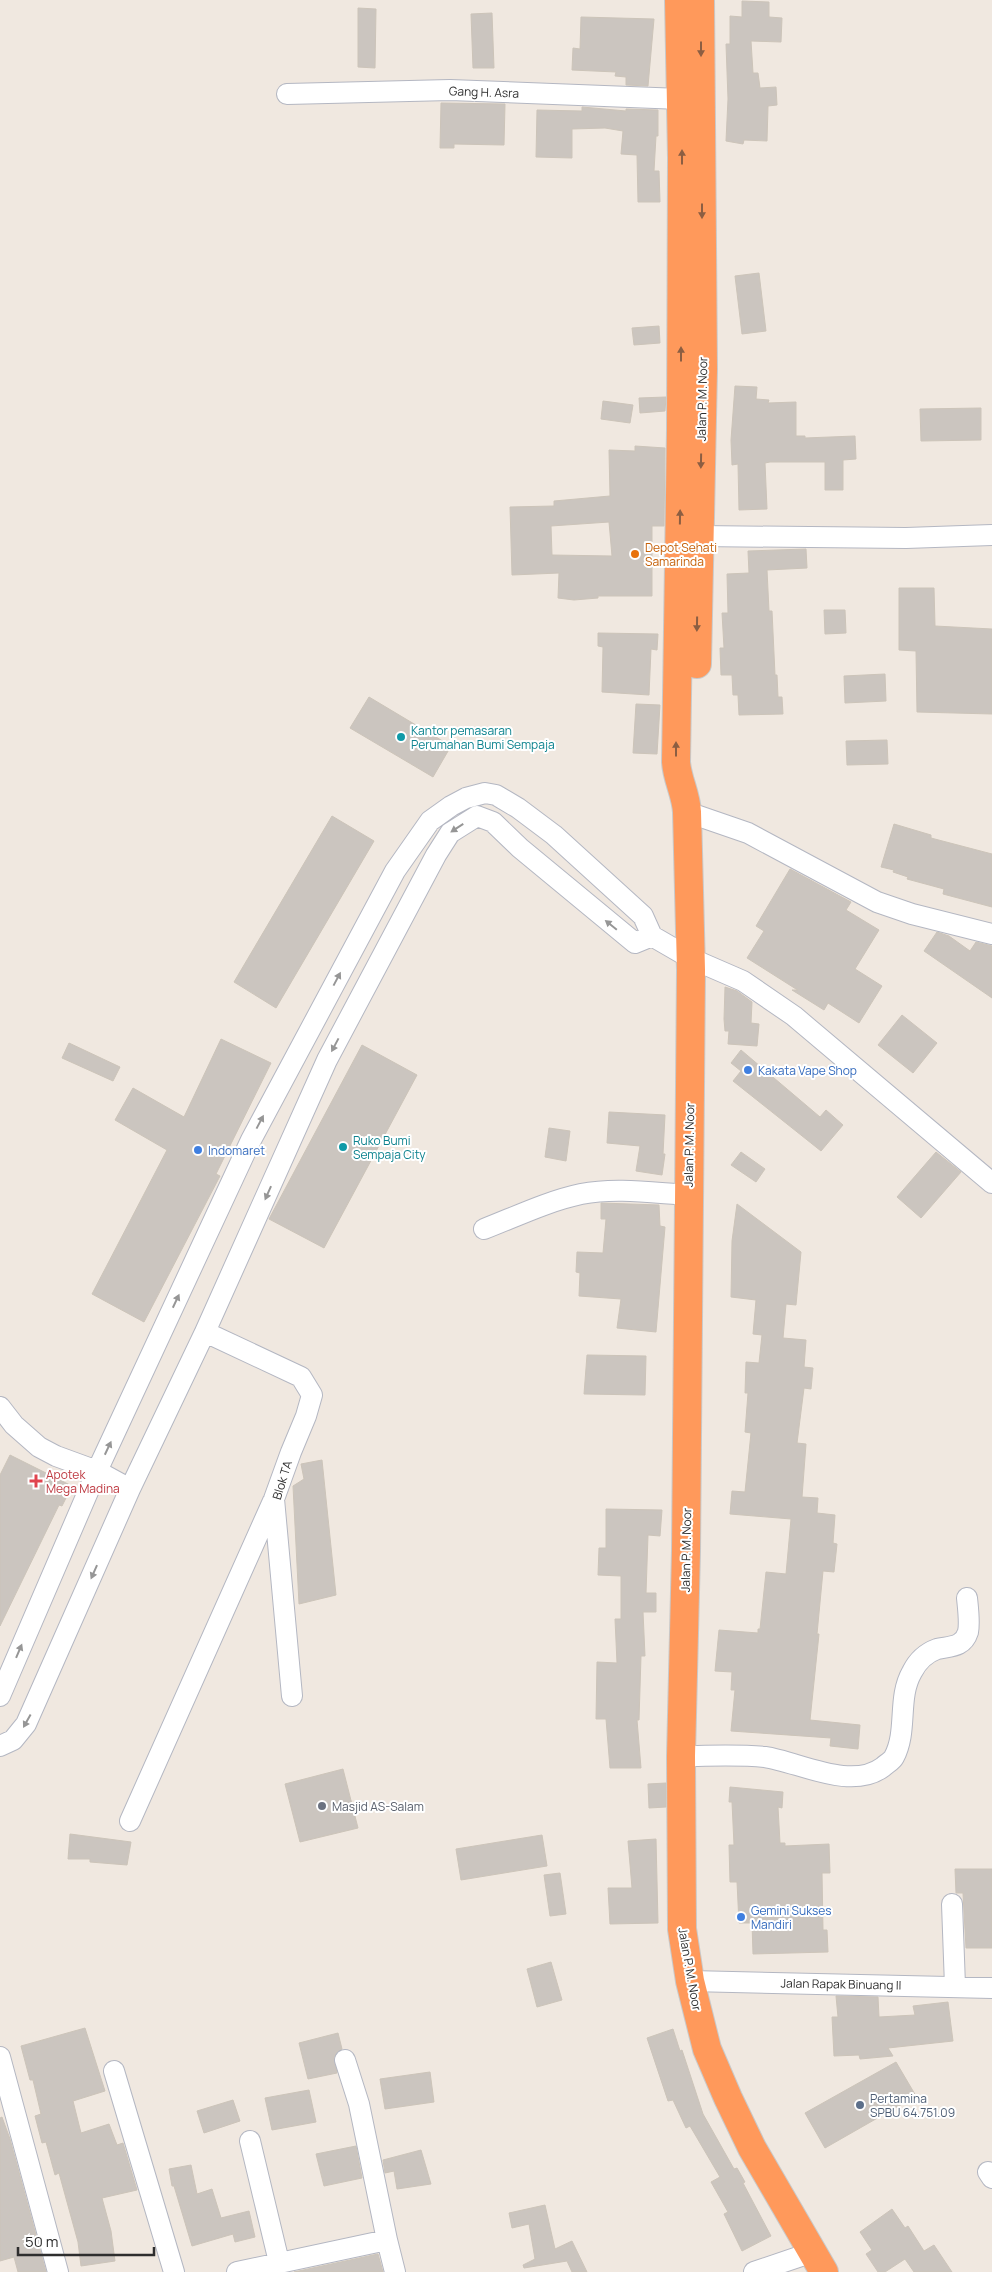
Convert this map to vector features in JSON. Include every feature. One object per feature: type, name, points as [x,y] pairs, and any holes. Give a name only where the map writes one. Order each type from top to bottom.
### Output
[{"type":"highway","name":"Jalan P. M. Noor","points":[[679,0],[691,490],[700,536],[695,777],[686,804]]},
{"type":"highway","name":"Jalan P. M. Noor","points":[[700,0],[703,369],[691,490],[676,762],[677,773],[686,804],[690,958],[686,1551],[681,1756],[682,1929],[690,1981],[707,2049],[752,2148],[819,2262]]},
{"type":"street","name":"Gang H. Asra","points":[[287,94],[450,90],[681,99]]},
{"type":"street","points":[[700,536],[906,538],[992,535]]},
{"type":"street","points":[[0,1696],[97,1471],[251,1140],[395,871],[430,821],[466,798],[484,793],[496,795],[518,808],[554,835],[577,858],[637,910],[643,916],[652,936],[690,958],[743,981],[794,1016],[992,1183]]},
{"type":"street","points":[[466,798],[477,816],[492,822],[520,848],[635,944],[652,936]]},
{"type":"street","points":[[686,804],[748,833],[878,902],[912,914],[992,934]]},
{"type":"street","points":[[0,1746],[13,1740],[26,1724],[130,1489],[205,1332],[328,1060],[436,855],[450,833],[477,816]]},
{"type":"street","points":[[484,1229],[562,1199],[583,1194],[634,1192],[689,1195]]},
{"type":"street","name":"Blok TA","points":[[205,1332],[301,1377],[312,1395],[306,1416],[274,1499],[292,1696]]},
{"type":"street","points":[[0,1407],[14,1425],[39,1447],[56,1456],[97,1471],[130,1489]]},
{"type":"street","points":[[130,1821],[274,1499]]},
{"type":"street","points":[[681,1756],[739,1755],[766,1758],[827,1773],[854,1777],[878,1770],[893,1759],[898,1745],[906,1684],[912,1670],[922,1657],[962,1642],[968,1632],[967,1598]]},
{"type":"street","points":[[952,1904],[955,1986]]},
{"type":"street","name":"Jalan Rapak Binuang II","points":[[690,1981],[992,1988]]},
{"type":"street","points":[[0,2057],[58,2272]]},
{"type":"street","points":[[345,2060],[359,2104],[395,2272]]},
{"type":"street","points":[[114,2071],[174,2272]]},
{"type":"street","points":[[250,2141],[279,2262]]},
{"type":"street","points":[[237,2272],[387,2240]]},
{"type":"street","points":[[754,2272],[819,2262]]},
{"type":"building","points":[[742,1],[769,2],[769,17],[782,18],[781,42],[751,41],[753,73],[758,73],[760,88],[776,87],[777,105],[768,106],[767,141],[744,140],[743,144],[726,141],[728,99],[726,44],[730,44],[730,16],[742,17]]},
{"type":"building","points":[[358,8],[376,9],[375,68],[358,67]]},
{"type":"building","points":[[492,13],[494,68],[473,68],[471,14]]},
{"type":"building","points":[[581,17],[654,19],[648,86],[626,85],[626,77],[615,76],[616,72],[572,70],[573,48],[580,49]]},
{"type":"building","points":[[441,103],[505,104],[504,145],[454,144],[454,148],[440,148]]},
{"type":"building","points":[[582,107],[626,111],[626,109],[658,110],[658,136],[656,136],[654,171],[659,171],[660,202],[638,202],[637,155],[621,154],[623,131],[605,128],[572,129],[572,158],[536,157],[537,110],[582,111]]},
{"type":"building","points":[[759,273],[766,331],[742,334],[735,276]]},
{"type":"building","points":[[659,326],[660,343],[634,345],[632,328]]},
{"type":"building","points":[[735,386],[757,387],[756,399],[769,400],[768,403],[796,402],[796,436],[805,436],[805,438],[855,436],[856,459],[843,460],[843,490],[825,490],[825,462],[770,462],[765,463],[767,509],[739,510],[738,464],[732,465],[731,440]]},
{"type":"building","points":[[666,397],[665,411],[640,413],[639,398]]},
{"type":"building","points":[[603,401],[633,405],[630,423],[601,419]]},
{"type":"building","points":[[981,408],[981,440],[921,441],[920,409]]},
{"type":"building","points":[[635,446],[665,448],[664,526],[652,526],[652,596],[598,596],[598,598],[574,600],[558,598],[559,573],[512,575],[510,507],[554,506],[554,501],[610,496],[609,450],[635,451]],"holes":[[[609,522],[612,556],[552,555],[551,526]]]},
{"type":"building","points":[[806,549],[807,568],[767,570],[769,611],[772,611],[775,675],[777,675],[778,697],[782,697],[783,714],[739,715],[738,695],[733,695],[732,675],[721,675],[720,648],[724,648],[722,613],[728,613],[727,574],[749,573],[748,551]]},
{"type":"building","points":[[899,588],[934,588],[935,626],[992,629],[992,714],[917,712],[916,651],[899,650]]},
{"type":"building","points":[[824,610],[845,610],[846,633],[825,634]]},
{"type":"building","points":[[598,633],[658,634],[657,650],[651,649],[649,695],[602,692],[603,647],[598,646]]},
{"type":"building","points":[[885,674],[886,701],[845,703],[844,676]]},
{"type":"building","name":"Kantor pemasaran Perumahan Bumi Sempaja","points":[[369,697],[451,746],[433,777],[350,728]]},
{"type":"building","points":[[636,704],[660,705],[657,754],[633,753]]},
{"type":"building","points":[[887,740],[888,764],[847,765],[846,741]]},
{"type":"building","points":[[332,816],[374,841],[276,1008],[234,982]]},
{"type":"building","points":[[894,824],[931,835],[931,838],[992,854],[992,907],[943,894],[944,889],[907,879],[908,877],[893,872],[894,870],[881,867]]},
{"type":"building","points":[[790,869],[851,902],[846,910],[879,930],[855,969],[882,986],[859,1023],[828,1003],[824,1010],[792,990],[798,990],[747,958],[764,931],[756,926]]},
{"type":"building","points":[[937,932],[949,936],[970,951],[976,942],[992,946],[992,998],[924,951]]},
{"type":"building","points":[[725,987],[737,991],[752,1002],[751,1023],[759,1024],[757,1046],[728,1044],[729,1031],[725,1031],[724,1019]]},
{"type":"building","points":[[902,1015],[937,1043],[913,1073],[878,1045]]},
{"type":"building","points":[[221,1039],[271,1063],[216,1174],[220,1176],[144,1322],[92,1294],[167,1150],[115,1120],[133,1088],[184,1117]]},
{"type":"building","points":[[69,1043],[120,1067],[113,1081],[62,1058]]},
{"type":"building","name":"Ruko Bumi Sempaja City","points":[[362,1045],[417,1075],[324,1248],[269,1219]]},
{"type":"building","points":[[741,1050],[820,1117],[826,1110],[843,1125],[821,1151],[733,1081],[741,1071],[731,1063]]},
{"type":"building","points":[[609,1112],[665,1115],[663,1154],[665,1154],[662,1175],[636,1171],[640,1146],[607,1143]]},
{"type":"building","points":[[549,1128],[570,1131],[566,1161],[545,1157]]},
{"type":"building","points":[[741,1152],[765,1169],[756,1182],[731,1165]]},
{"type":"building","points":[[936,1152],[961,1172],[921,1218],[897,1197]]},
{"type":"building","points":[[601,1203],[659,1205],[660,1226],[665,1227],[656,1332],[617,1328],[621,1299],[579,1296],[580,1273],[576,1272],[577,1252],[603,1253],[606,1219],[601,1219]]},
{"type":"building","points":[[737,1204],[801,1252],[796,1305],[786,1304],[783,1338],[806,1340],[804,1367],[813,1368],[811,1389],[804,1388],[797,1443],[806,1444],[802,1497],[818,1498],[817,1513],[835,1515],[833,1543],[837,1544],[834,1572],[823,1571],[810,1720],[860,1725],[858,1749],[830,1746],[831,1738],[731,1731],[735,1690],[731,1690],[732,1672],[715,1671],[719,1630],[758,1633],[758,1629],[760,1629],[766,1572],[786,1574],[791,1519],[730,1514],[732,1491],[745,1492],[751,1433],[745,1432],[748,1393],[745,1393],[746,1362],[759,1363],[762,1335],[753,1334],[756,1300],[731,1297],[732,1241]]},
{"type":"building","points":[[587,1355],[646,1356],[645,1395],[584,1394]]},
{"type":"building","points":[[10,1455],[72,1486],[62,1506],[59,1505],[0,1626],[0,1475]]},
{"type":"building","points":[[322,1460],[336,1595],[299,1604],[293,1486],[304,1479],[301,1464]]},
{"type":"building","points":[[606,1509],[662,1510],[660,1536],[648,1535],[646,1593],[656,1593],[656,1612],[643,1612],[645,1656],[641,1656],[639,1720],[637,1720],[641,1768],[610,1768],[606,1719],[596,1719],[597,1662],[617,1663],[615,1619],[621,1619],[621,1576],[598,1575],[599,1548],[606,1548]]},
{"type":"building","name":"Masjid AS-Salam","points":[[343,1769],[358,1828],[300,1842],[285,1784]]},
{"type":"building","points":[[666,1783],[666,1807],[649,1808],[648,1784]]},
{"type":"building","points":[[730,1787],[783,1792],[782,1808],[778,1807],[780,1843],[785,1843],[785,1846],[829,1844],[830,1873],[822,1873],[823,1930],[827,1930],[828,1952],[753,1954],[752,1923],[739,1923],[737,1882],[730,1882],[729,1845],[734,1845],[732,1802],[729,1802]]},
{"type":"building","points":[[70,1834],[131,1842],[127,1865],[90,1862],[90,1859],[68,1859]]},
{"type":"building","points":[[542,1835],[547,1866],[461,1880],[456,1849]]},
{"type":"building","points":[[656,1839],[658,1923],[610,1924],[608,1888],[632,1888],[628,1841]]},
{"type":"building","points":[[955,1869],[992,1869],[992,1948],[966,1948],[963,1893],[956,1893]]},
{"type":"building","points":[[560,1873],[566,1914],[550,1916],[544,1875]]},
{"type":"building","points":[[551,1962],[562,2000],[537,2007],[527,1969]]},
{"type":"building","points":[[836,1996],[878,1997],[879,2017],[915,2015],[913,2006],[948,2002],[953,2041],[888,2048],[893,2056],[860,2059],[859,2055],[834,2056],[832,2017],[838,2017]]},
{"type":"building","points":[[85,2028],[105,2091],[73,2101],[81,2133],[109,2124],[117,2145],[123,2143],[137,2190],[102,2198],[111,2231],[115,2261],[81,2266],[78,2242],[59,2173],[55,2175],[46,2142],[42,2143],[35,2116],[41,2114],[33,2080],[30,2080],[21,2046]]},
{"type":"building","points":[[673,2029],[703,2114],[734,2169],[737,2168],[745,2182],[743,2183],[771,2236],[742,2251],[724,2214],[728,2212],[711,2182],[720,2177],[690,2126],[686,2128],[673,2100],[668,2101],[647,2038]]},
{"type":"building","points":[[338,2033],[342,2049],[334,2057],[337,2073],[308,2079],[299,2043]]},
{"type":"building","name":"Pertamina SPBU 64.751.09","points":[[896,2062],[916,2096],[825,2148],[805,2113]]},
{"type":"building","points":[[430,2072],[434,2102],[385,2109],[380,2079]]},
{"type":"building","points":[[309,2090],[316,2122],[272,2130],[265,2098]]},
{"type":"building","points":[[233,2100],[240,2121],[204,2133],[197,2111]]},
{"type":"building","points":[[2,2117],[10,2139],[46,2272],[18,2272],[14,2257],[0,2261],[0,2118]]},
{"type":"building","points":[[356,2146],[362,2178],[324,2186],[316,2154]]},
{"type":"building","points":[[421,2150],[431,2184],[397,2189],[394,2171],[385,2173],[383,2160]]},
{"type":"building","points":[[191,2165],[197,2194],[212,2189],[221,2218],[249,2211],[255,2237],[235,2242],[233,2234],[192,2246],[174,2186],[172,2186],[169,2169]]},
{"type":"building","points":[[545,2205],[555,2249],[572,2241],[587,2272],[572,2272],[567,2261],[524,2268],[523,2265],[535,2259],[529,2224],[512,2228],[509,2213]]},
{"type":"building","points":[[892,2209],[905,2228],[908,2226],[924,2251],[934,2245],[952,2272],[914,2272],[905,2259],[885,2272],[878,2272],[866,2254],[872,2250],[860,2232]]},
{"type":"building","points":[[378,2254],[383,2272],[294,2272]]},
{"type":"place","name":"Depot Sehati Samarinda","points":[[635,554]]},
{"type":"place","name":"Kantor pemasaran Perumahan Bumi Sempaja","points":[[401,737]]},
{"type":"place","name":"Kakata Vape Shop","points":[[748,1070]]},
{"type":"place","name":"Ruko Bumi Sempaja City","points":[[343,1147]]},
{"type":"place","name":"Indomaret","points":[[198,1150]]},
{"type":"place","name":"Apotek Mega Madina","points":[[36,1481]]},
{"type":"place","name":"Masjid AS-Salam","points":[[322,1806]]},
{"type":"place","name":"Gemini Sukses Mandiri","points":[[741,1917]]},
{"type":"place","name":"Pertamina SPBU 64.751.09","points":[[860,2105]]}]
